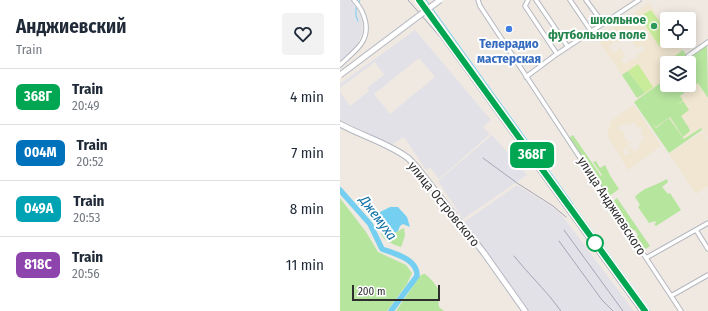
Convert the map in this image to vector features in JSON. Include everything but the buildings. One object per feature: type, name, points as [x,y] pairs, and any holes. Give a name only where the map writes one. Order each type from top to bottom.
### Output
[{"type":"street","points":[[340,64],[361,44],[366,34],[364,14],[354,0]]},
{"type":"street","points":[[340,75],[440,0]]},
{"type":"street","name":"улица Анджиевского","points":[[478,0],[480,6],[526,77],[681,311]]},
{"type":"street","points":[[528,0],[525,6],[557,54]]},
{"type":"street","points":[[536,0],[568,47]]},
{"type":"street","points":[[570,0],[591,31]]},
{"type":"street","points":[[586,0],[603,23]]},
{"type":"street","points":[[526,77],[557,54],[639,0]]},
{"type":"street","points":[[688,56],[708,42]]},
{"type":"street","name":"улица Островского","points":[[340,124],[389,147],[408,158],[414,164],[484,253],[525,311]]},
{"type":"street","points":[[340,128],[352,130]]},
{"type":"street","points":[[646,258],[708,223]]},
{"type":"street","points":[[696,230],[708,249]]},
{"type":"street","points":[[671,296],[708,275]]},
{"type":"shaded area","points":[[340,0],[350,0],[357,8],[362,22],[362,34],[351,52],[340,61]]},
{"type":"shaded area","points":[[649,3],[660,18],[660,22],[654,13],[648,11],[641,18],[660,48],[681,48],[683,50],[674,56],[660,56],[660,83],[638,99],[597,39]],"holes":[[[634,29],[639,36],[631,40],[637,48],[642,45],[645,50],[636,55],[638,58],[633,58],[625,64],[621,59],[625,56],[620,48],[613,53],[609,46],[616,41],[621,40],[620,38],[623,36],[624,38],[628,35],[627,33]]]},
{"type":"shaded area","points":[[415,30],[491,120],[483,127],[490,134],[439,179],[430,167],[426,170],[404,137],[391,145],[340,120],[340,92],[350,106],[369,91],[367,88],[384,75],[375,62],[340,88],[340,84]],"holes":[[[419,58],[435,77],[390,114],[374,94]]]},
{"type":"shaded area","points":[[698,83],[708,98],[708,136],[707,137],[701,128],[684,139],[669,118],[656,128],[651,121],[650,103],[668,100],[674,107],[680,97],[686,92],[696,92],[696,85]]},
{"type":"shaded area","points":[[634,105],[661,146],[628,170],[607,135],[611,121]],"holes":[[[634,122],[638,128],[640,127],[643,131],[641,133],[645,138],[640,141],[642,144],[638,146],[639,149],[635,152],[631,147],[627,149],[630,153],[626,156],[622,151],[631,143],[628,143],[624,136],[625,134],[622,130],[620,131],[618,127],[622,124],[624,126],[628,123],[629,125]]]},
{"type":"shaded area","points":[[702,132],[708,141],[708,186],[696,194],[669,154]]},
{"type":"shaded area","points":[[492,135],[527,175],[463,219],[438,181]]},
{"type":"shaded area","points":[[517,185],[557,210],[634,311],[528,311],[463,223]]},
{"type":"green space","name":"школьное футбольное поле","points":[[651,10],[660,22],[660,46],[641,18],[644,14]]},
{"type":"green space","points":[[707,45],[708,98],[698,83],[696,84],[696,56],[691,56]]},
{"type":"green space","points":[[683,50],[687,56],[674,56]]},
{"type":"green space","points":[[638,64],[653,87],[645,93],[628,71]]},
{"type":"green space","points":[[628,71],[645,93],[637,98],[622,75]]},
{"type":"green space","points":[[660,83],[660,92],[686,92],[680,96],[683,100],[676,106],[683,101],[689,110],[681,116],[690,131],[683,137],[670,117],[656,127],[651,122],[656,128],[669,118],[684,139],[701,128],[702,130],[669,153],[634,102]]},
{"type":"green space","points":[[573,135],[601,176],[602,175],[593,162],[596,161],[600,168],[605,165],[619,189],[608,197],[569,138]]},
{"type":"green space","points":[[667,179],[668,182],[662,187],[668,194],[670,193],[681,210],[656,226],[654,224],[656,223],[655,221],[649,223],[638,207],[640,205],[635,197],[642,191]]},
{"type":"green space","points":[[340,198],[366,232],[378,252],[406,265],[412,273],[407,284],[387,311],[340,311]]},
{"type":"green space","points":[[617,198],[650,246],[644,250],[635,238],[638,235],[635,230],[631,231],[612,202]]},
{"type":"green space","points":[[377,223],[388,227],[394,233],[404,228],[405,236],[401,247],[385,239]]},
{"type":"green space","points":[[423,274],[430,278],[437,288],[439,293],[439,307],[444,311],[396,311],[420,276]]},
{"type":"water","points":[[390,207],[398,207],[407,217],[410,227],[403,224],[400,226],[398,231],[394,233],[388,227],[377,223],[376,217],[380,212]]},
{"type":"waterway","points":[[426,0],[430,5]]},
{"type":"waterway","points":[[356,8],[356,16],[358,21]]},
{"type":"waterway","points":[[432,8],[573,204]]},
{"type":"waterway","name":"Джемуха","points":[[340,190],[370,224],[382,249],[399,255],[414,265],[417,276],[391,311]]},
{"type":"waterway","points":[[574,206],[650,311]]},
{"type":"railway","points":[[408,0],[441,38],[639,311]]},
{"type":"railway","points":[[419,0],[445,35]]},
{"type":"railway","points":[[483,158],[517,183],[553,206],[566,217]]},
{"type":"railway","points":[[564,230],[623,311]]},
{"type":"railway","points":[[559,241],[602,300],[613,311]]},
{"type":"railway","points":[[514,256],[561,311]]},
{"type":"train","name":"368Г","points":[[419,0],[645,311]]},
{"type":"place","name":"школьное футбольное поле","points":[[654,26]]},
{"type":"place","name":"Телерадио мастерская","points":[[509,29]]}]
